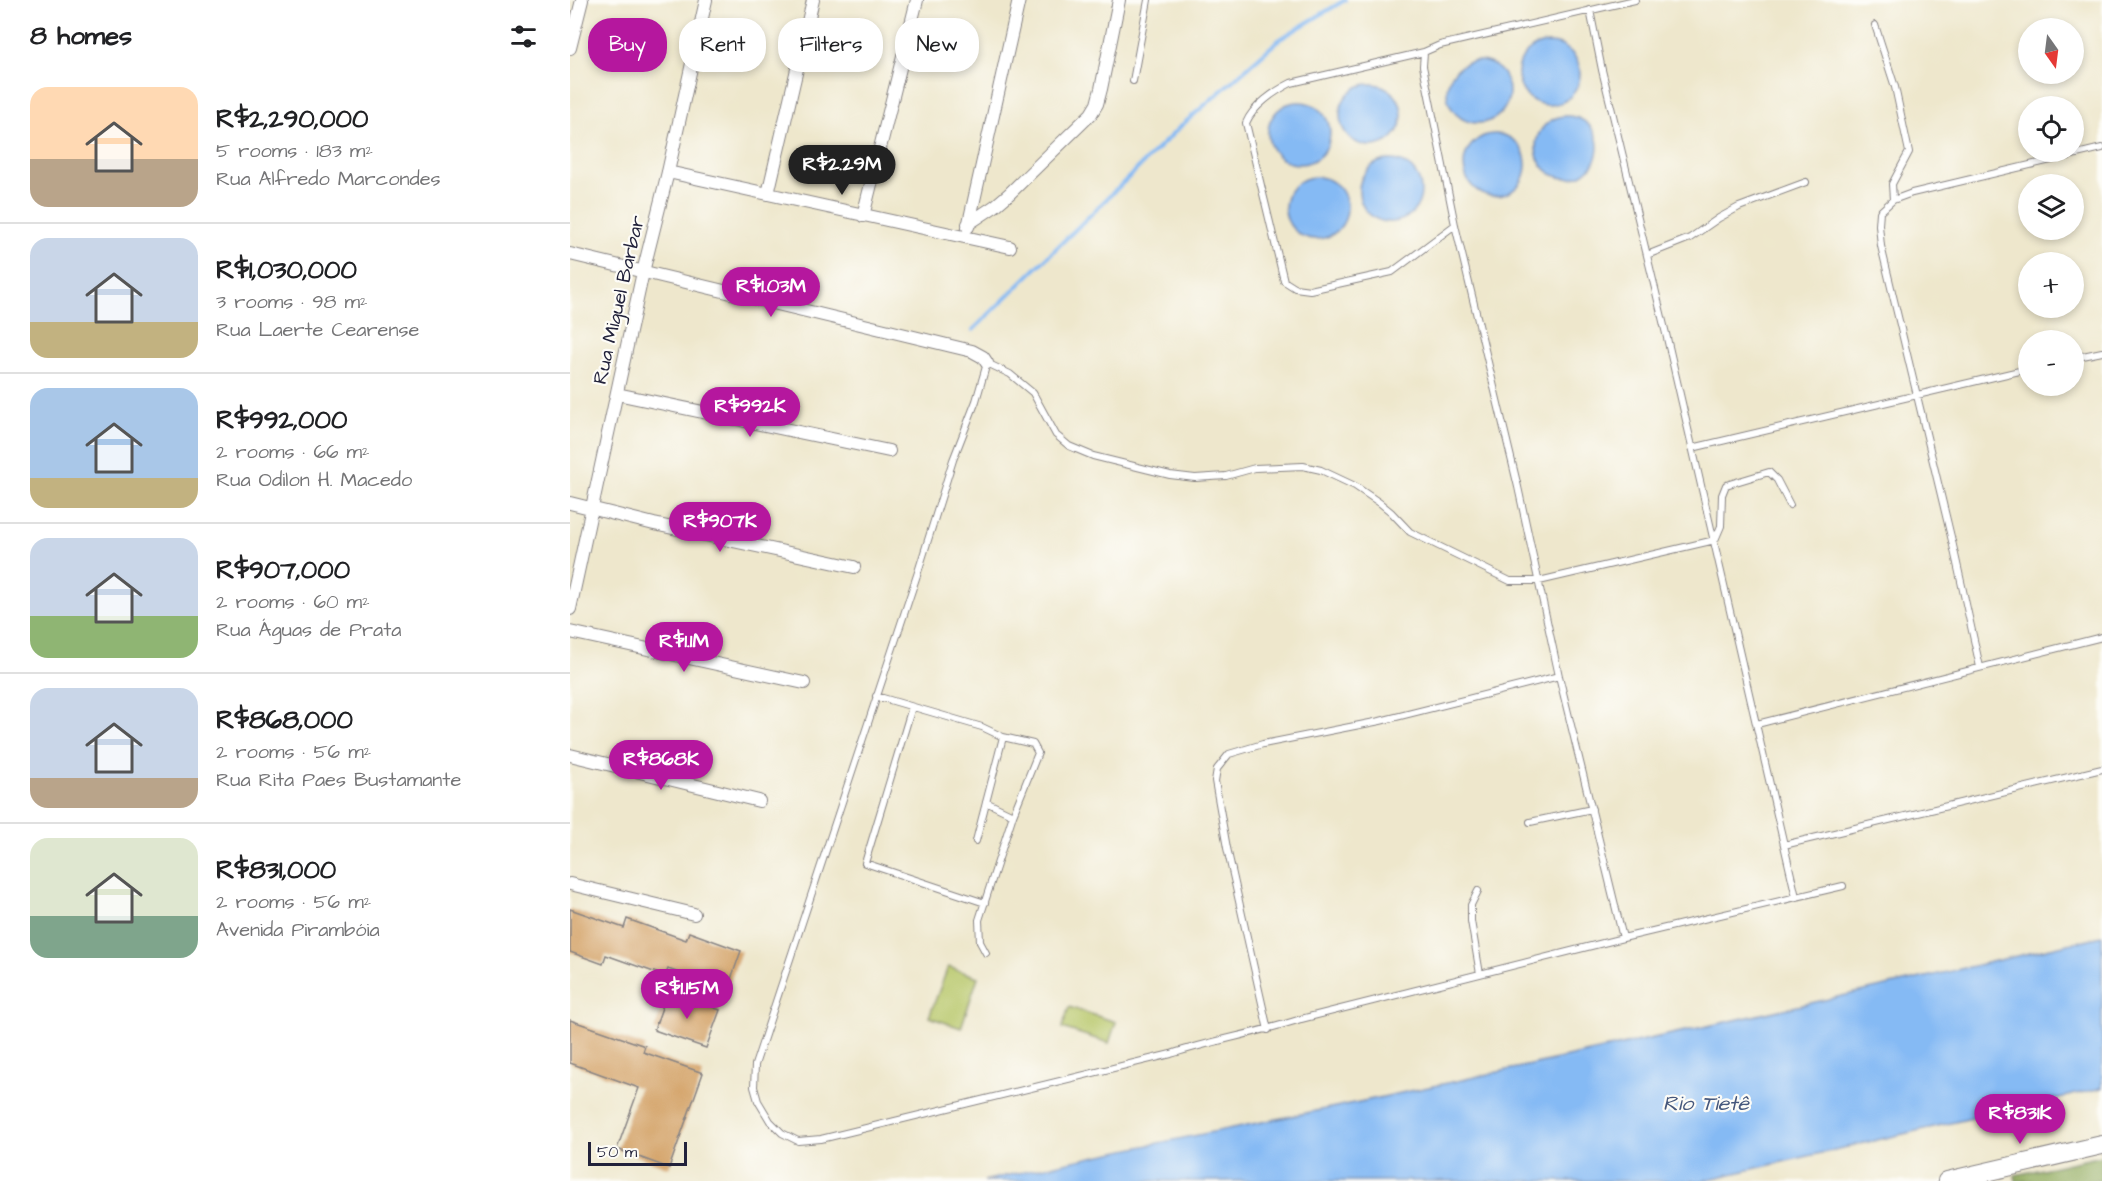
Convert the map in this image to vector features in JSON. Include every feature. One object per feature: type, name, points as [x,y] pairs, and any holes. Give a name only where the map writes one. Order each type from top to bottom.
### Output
[{"type":"main road","points":[[1947,1181],[2102,1145]]},
{"type":"street","points":[[570,48],[582,0]]},
{"type":"street","name":"Rua Miguel Barbar","points":[[570,609],[643,272],[706,0]]},
{"type":"street","points":[[768,194],[813,0]]},
{"type":"street","points":[[863,216],[917,0]]},
{"type":"street","points":[[966,238],[1019,0]]},
{"type":"street","points":[[968,224],[1009,194],[1090,114],[1097,104],[1119,0]]},
{"type":"street","points":[[668,172],[1010,247]]},
{"type":"street","points":[[570,254],[972,351],[983,357],[987,363]]},
{"type":"street","points":[[617,394],[889,451]]},
{"type":"street","points":[[570,503],[654,524],[854,567]]},
{"type":"street","points":[[570,632],[804,683]]},
{"type":"street","points":[[570,755],[759,801]]},
{"type":"street","points":[[570,884],[694,914]]},
{"type":"lane","points":[[1133,81],[1148,0]]},
{"type":"lane","points":[[1455,225],[1392,272],[1310,290],[1295,288],[1284,281],[1246,123],[1249,115],[1277,90],[1291,82],[1424,52],[1469,37],[1635,0]]},
{"type":"lane","points":[[1590,10],[1602,70],[1715,540],[1796,897]]},
{"type":"lane","points":[[1875,25],[1895,87],[1909,152],[1892,184],[1893,201]]},
{"type":"lane","points":[[1424,52],[1426,89],[1455,225],[1539,581],[1559,676],[1623,938]]},
{"type":"lane","points":[[1980,667],[1918,395],[1881,246],[1880,212],[1893,201],[1932,188],[2102,148]]},
{"type":"lane","points":[[1647,255],[1690,238],[1739,207],[1806,182]]},
{"type":"lane","points":[[2084,356],[2102,352]]},
{"type":"lane","points":[[1715,540],[1539,581],[1510,581],[1410,532],[1380,503],[1355,486],[1321,470],[1303,466],[1255,468],[1226,476],[1195,478],[1170,475],[1093,456],[1069,446],[1056,435],[1034,393],[1010,374],[987,363],[953,460],[755,1065],[754,1087],[758,1101],[770,1121],[783,1133],[798,1141],[821,1139],[1268,1030],[1301,1019],[1623,938],[1843,886]]},
{"type":"lane","points":[[1692,448],[2018,371]]},
{"type":"lane","points":[[1715,540],[1721,526],[1722,495],[1726,485],[1769,471],[1777,480],[1790,505]]},
{"type":"lane","points":[[1757,723],[2102,637]]},
{"type":"lane","points":[[1268,1030],[1227,848],[1215,781],[1216,769],[1229,754],[1263,744],[1380,721],[1559,676]]},
{"type":"lane","points":[[876,696],[982,727],[1003,737],[1033,744],[1038,753],[1013,815],[979,920],[980,942],[986,953]]},
{"type":"lane","points":[[912,706],[865,863],[984,903]]},
{"type":"lane","points":[[976,841],[1003,737]]},
{"type":"lane","points":[[1784,844],[2102,769]]},
{"type":"lane","points":[[986,802],[1013,815]]},
{"type":"lane","points":[[1530,822],[1592,809]]},
{"type":"lane","points":[[1478,891],[1471,905],[1471,921],[1480,974]]},
{"type":"green space","points":[[948,967],[978,977],[961,1028],[929,1017]]},
{"type":"green space","points":[[1069,1007],[1116,1022],[1109,1043],[1062,1028]]},
{"type":"green space","points":[[2102,1156],[2102,1181],[2016,1181],[2015,1175]]},
{"type":"water","points":[[1549,43],[1566,48],[1571,52],[1575,57],[1580,74],[1575,91],[1571,96],[1566,100],[1549,105],[1532,100],[1527,96],[1523,91],[1518,74],[1523,57],[1527,52],[1532,48]]},
{"type":"water","points":[[1478,61],[1495,66],[1500,70],[1504,75],[1509,92],[1504,109],[1500,114],[1495,118],[1478,123],[1461,118],[1456,114],[1452,109],[1447,92],[1452,75],[1456,70],[1461,66]]},
{"type":"water","points":[[1371,84],[1388,89],[1393,93],[1397,98],[1402,115],[1397,132],[1393,137],[1388,141],[1371,146],[1354,141],[1349,137],[1345,132],[1340,115],[1345,98],[1349,93],[1354,89]]},
{"type":"water","points":[[1299,102],[1316,107],[1321,111],[1325,116],[1330,133],[1325,150],[1321,155],[1316,159],[1299,164],[1282,159],[1277,155],[1273,150],[1268,133],[1273,116],[1277,111],[1282,107]]},
{"type":"water","points":[[1567,116],[1584,121],[1589,125],[1593,130],[1598,147],[1593,164],[1589,169],[1584,173],[1567,178],[1550,173],[1545,169],[1541,164],[1536,147],[1541,130],[1545,125],[1550,121]]},
{"type":"water","points":[[1495,134],[1512,139],[1517,143],[1521,148],[1526,165],[1521,182],[1517,187],[1512,191],[1495,196],[1478,191],[1473,187],[1469,182],[1464,165],[1469,148],[1473,143],[1478,139]]},
{"type":"water","points":[[1390,160],[1407,165],[1412,169],[1416,174],[1421,191],[1416,208],[1412,213],[1407,217],[1390,222],[1373,217],[1368,213],[1364,208],[1359,191],[1364,174],[1368,169],[1373,165]]},
{"type":"water","points":[[1316,177],[1333,182],[1338,186],[1342,191],[1347,208],[1342,225],[1338,230],[1333,234],[1316,239],[1299,234],[1294,230],[1290,225],[1285,208],[1290,191],[1294,186],[1299,182]]},
{"type":"water","name":"Rio Tietê","points":[[2102,936],[2102,1088],[1701,1181],[984,1181],[1559,1059]]},
{"type":"building","points":[[570,909],[624,928],[627,919],[686,940],[689,932],[741,951],[727,990],[668,969],[665,976],[606,955],[603,964],[570,952]]},
{"type":"building","points":[[668,991],[720,1010],[706,1048],[654,1030]]},
{"type":"building","points":[[570,1020],[645,1046],[643,1052],[703,1073],[669,1168],[617,1149],[639,1088],[570,1063]]},
{"type":"waterway","points":[[973,330],[1181,126],[1280,39],[1345,0]]}]
